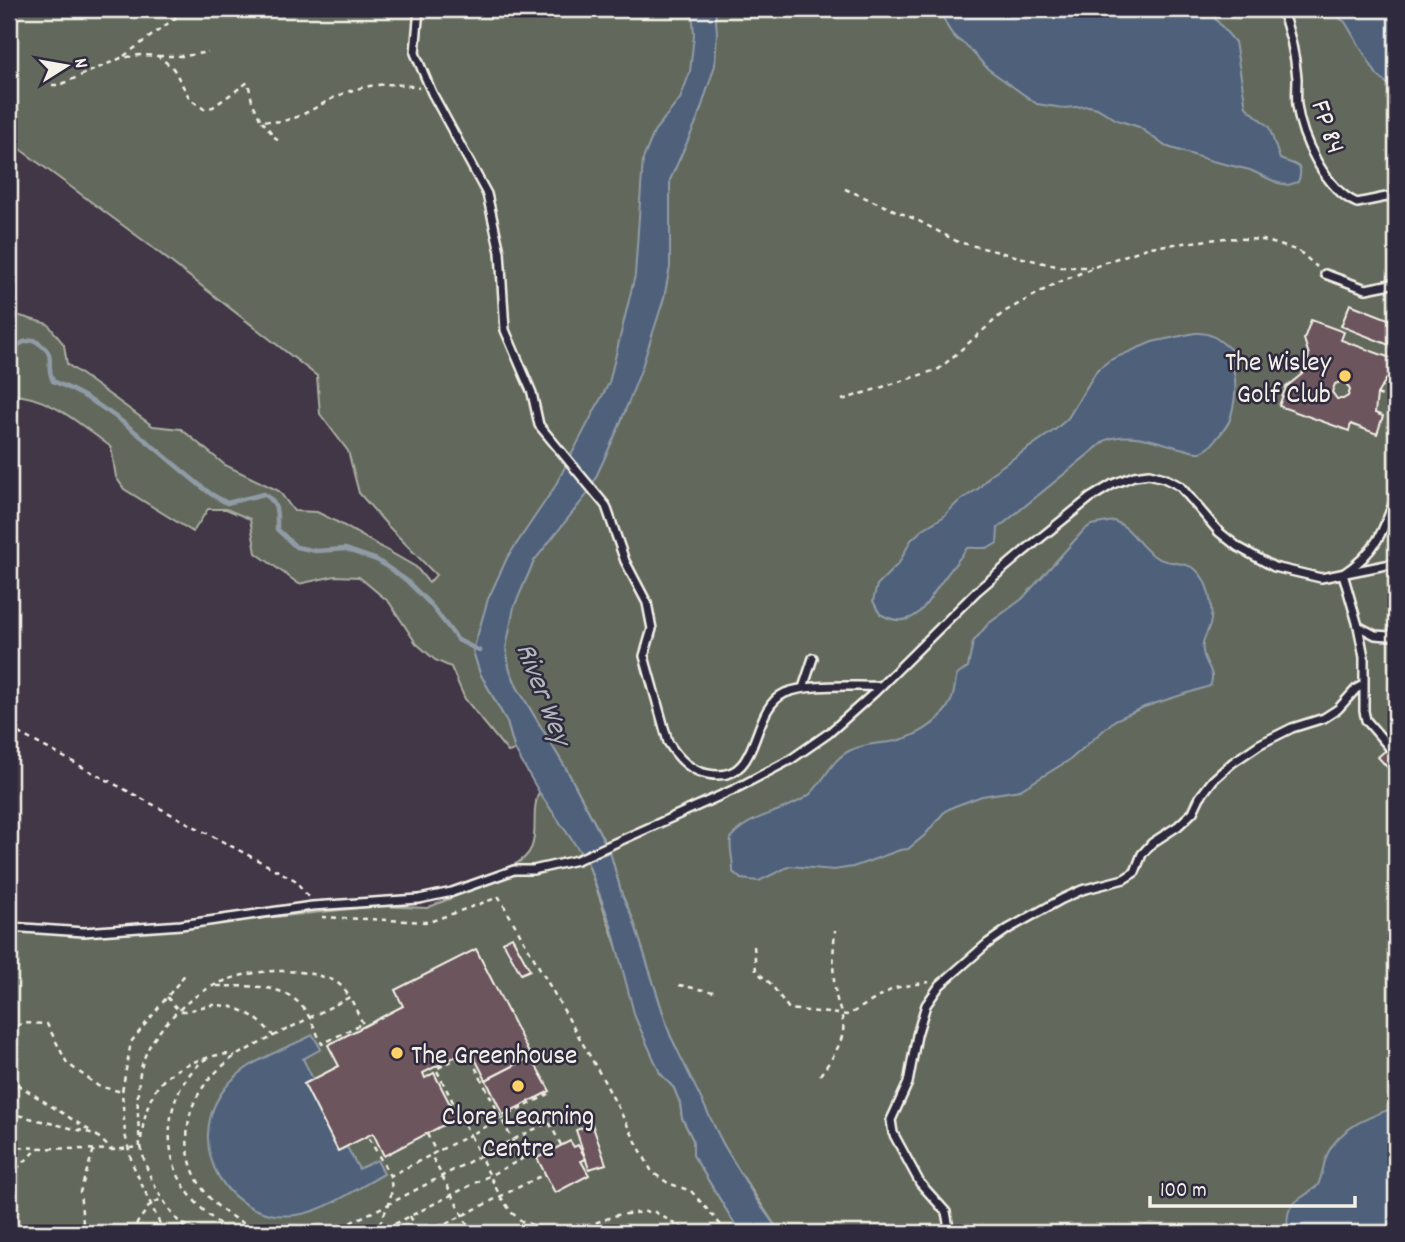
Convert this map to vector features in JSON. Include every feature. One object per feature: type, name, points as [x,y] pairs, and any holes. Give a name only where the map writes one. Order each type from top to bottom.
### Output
[{"type":"lane","points":[[419,9],[415,53],[432,93],[487,194],[500,252],[506,330],[532,393],[538,425],[606,506],[625,561],[647,603],[652,629],[644,656],[668,742],[675,753],[697,771],[723,775],[736,770],[749,754],[763,716],[770,704],[784,694],[803,688],[881,686]]},
{"type":"lane","name":"FP 84","points":[[1282,9],[1296,64],[1299,113],[1314,156],[1324,173],[1343,196],[1357,204],[1396,195]]},
{"type":"lane","points":[[1325,274],[1366,289],[1396,283]]},
{"type":"lane","points":[[9,927],[84,932],[180,925],[312,906],[419,899],[452,892],[514,870],[533,870],[577,860],[735,789],[790,760],[829,733],[977,591],[1023,552],[1090,498],[1113,484],[1134,476],[1149,474],[1180,486],[1219,532],[1258,560],[1300,575],[1321,578],[1396,564]]},
{"type":"lane","points":[[1343,574],[1362,562],[1374,548],[1396,496]]},
{"type":"lane","points":[[1343,574],[1364,657],[1366,720],[1396,755]]},
{"type":"lane","points":[[1358,626],[1375,635],[1389,636],[1396,630]]},
{"type":"lane","points":[[803,688],[813,658]]},
{"type":"lane","points":[[950,1233],[946,1212],[920,1183],[893,1133],[891,1120],[908,1083],[926,1005],[946,979],[979,949],[1008,929],[1082,890],[1124,879],[1135,872],[1142,853],[1193,812],[1206,789],[1232,763],[1260,744],[1292,728],[1324,718],[1338,709],[1363,685]]},
{"type":"path","points":[[52,85],[59,85],[121,58],[178,16]]},
{"type":"path","points":[[121,58],[185,56],[208,52]]},
{"type":"path","points":[[158,56],[173,68],[190,99],[204,109],[213,107],[248,82],[251,101],[260,119],[278,141]]},
{"type":"path","points":[[260,119],[269,122],[298,118],[340,94],[369,86],[403,83],[432,93]]},
{"type":"path","points":[[845,189],[917,220],[958,242],[1060,267],[1095,267]]},
{"type":"path","points":[[842,400],[939,369],[1004,312],[1053,285],[1150,247],[1226,238],[1263,240],[1299,251],[1325,274]]},
{"type":"path","points":[[1377,394],[1396,401]]},
{"type":"path","points":[[9,728],[295,880],[322,917],[429,922],[499,897],[603,1079],[652,1172],[668,1183],[691,1191],[728,1233]]},
{"type":"path","points":[[820,1075],[832,1059],[843,1032],[832,956],[835,930]]},
{"type":"path","points":[[754,946],[755,971],[771,984],[789,1009],[848,1015],[894,988],[946,979]]},
{"type":"path","points":[[188,1233],[161,1199],[149,1173],[140,1147],[137,1096],[143,1062],[149,1047],[179,1011],[188,1002],[217,986],[256,972],[279,969],[326,977],[340,985],[364,1024],[322,1044],[301,1005],[284,993],[263,986],[217,986]]},
{"type":"path","points":[[163,1233],[139,1181],[129,1150],[122,1092],[131,1042],[187,972]]},
{"type":"path","points":[[679,985],[714,992]]},
{"type":"path","points":[[167,997],[179,1011],[210,1005],[230,1006],[249,1013],[265,1025],[274,1037]]},
{"type":"path","points":[[282,1233],[256,1230],[238,1223],[222,1212],[207,1196],[196,1178],[190,1156],[190,1114],[197,1097],[219,1068],[235,1056],[350,998]]},
{"type":"path","points":[[9,1032],[22,1023],[47,1024],[67,1063],[98,1086],[122,1092]]},
{"type":"path","points":[[376,1233],[489,1175],[522,1159],[468,1053],[436,1069],[470,1135],[489,1175],[500,1196],[512,1213],[523,1222],[574,1232],[617,1215],[653,1211],[691,1233]]},
{"type":"path","points":[[140,1147],[145,1113],[152,1094],[161,1081],[172,1071],[187,1064],[210,1057],[229,1054],[235,1056]]},
{"type":"path","points":[[210,1057],[200,1063],[181,1089],[171,1118],[172,1158],[180,1180],[203,1209],[232,1233]]},
{"type":"path","points":[[9,1079],[94,1134],[112,1150]]},
{"type":"path","points":[[390,1177],[549,1094]]},
{"type":"path","points":[[9,1113],[94,1134]]},
{"type":"path","points":[[330,1233],[549,1122],[561,1145]]},
{"type":"path","points":[[427,1134],[436,1152]]},
{"type":"path","points":[[369,1138],[390,1177],[392,1189],[389,1204],[376,1233]]},
{"type":"path","points":[[9,1147],[129,1150],[140,1147]]},
{"type":"path","points":[[16,1233],[10,1175],[38,1148]]},
{"type":"path","points":[[84,1233],[80,1192],[94,1149]]},
{"type":"path","points":[[430,1155],[472,1233]]},
{"type":"path","points":[[428,1233],[545,1174]]},
{"type":"path","points":[[130,1233],[150,1205],[161,1199]]},
{"type":"path","points":[[410,1216],[419,1233]]},
{"type":"path","points":[[180,1223],[201,1233]]},
{"type":"path","points":[[302,1233],[337,1229]]},
{"type":"path","points":[[554,1233],[560,1230]]},
{"type":"green space","points":[[9,9],[1396,9],[1396,1233],[780,1233],[732,1160],[704,1109],[670,1035],[610,852],[568,772],[517,687],[509,668],[506,648],[483,617],[473,651],[480,673],[507,722],[515,750],[508,752],[465,699],[451,667],[435,660],[416,643],[389,602],[359,577],[335,576],[299,584],[256,553],[250,519],[226,509],[208,509],[193,532],[124,489],[116,477],[111,447],[88,429],[51,405],[23,396],[9,395],[9,316],[17,315],[48,324],[64,345],[67,364],[153,426],[181,429],[225,465],[279,491],[294,511],[317,512],[339,523],[416,567],[429,583],[436,575],[359,493],[348,451],[320,414],[317,376],[144,241],[9,141]]},
{"type":"green space","points":[[539,792],[587,861],[660,1073],[674,1088],[680,1103],[682,1118],[693,1140],[693,1155],[735,1224],[744,1233],[9,1233],[9,932],[102,935],[379,906],[427,908],[510,874],[511,866],[522,860],[533,843]]},
{"type":"water","points":[[692,9],[715,9],[715,65],[698,118],[670,180],[670,267],[664,298],[641,370],[618,429],[589,492],[534,561],[514,607],[506,648],[509,668],[517,687],[568,772],[605,843],[581,853],[539,792],[515,750],[507,722],[480,673],[473,651],[488,599],[507,558],[554,488],[609,383],[635,275],[643,159],[655,130],[680,99],[690,72],[694,35]]},
{"type":"water","points":[[941,9],[1207,9],[1235,42],[1246,107],[1269,127],[1280,159],[1299,168],[1298,182],[1288,185],[1278,183],[1250,170],[1165,146],[1139,127],[1117,120],[1097,108],[1063,108],[1037,104],[988,69],[956,38],[946,25]]},
{"type":"water","points":[[1326,9],[1396,9],[1396,91],[1377,75],[1345,22]]},
{"type":"water","points":[[1195,333],[1212,336],[1235,353],[1231,363],[1236,389],[1231,416],[1226,428],[1210,446],[1198,452],[1134,437],[1106,440],[998,528],[997,543],[986,548],[967,548],[916,615],[901,620],[880,614],[873,601],[877,585],[899,563],[911,540],[979,488],[992,473],[1056,429],[1068,418],[1097,370],[1110,360],[1152,342]]},
{"type":"water","points":[[1114,521],[1126,528],[1154,556],[1164,561],[1190,566],[1204,580],[1211,611],[1203,647],[1212,676],[1210,686],[1144,707],[1115,720],[1071,759],[1020,790],[982,796],[945,811],[925,835],[908,849],[853,867],[834,870],[790,866],[759,881],[741,879],[733,872],[733,835],[750,822],[809,795],[837,760],[849,751],[909,737],[926,729],[940,717],[951,701],[957,675],[968,667],[973,642],[988,624],[1022,599],[1083,531],[1091,525]]},
{"type":"water","points":[[610,852],[670,1035],[722,1142],[780,1233],[744,1233],[735,1224],[693,1155],[693,1140],[682,1118],[674,1088],[660,1073],[635,1017],[611,925],[587,861]]},
{"type":"water","points":[[313,1035],[321,1049],[303,1059],[313,1079],[304,1084],[338,1151],[347,1147],[359,1169],[377,1160],[384,1174],[344,1197],[312,1211],[276,1215],[252,1208],[233,1195],[219,1177],[210,1156],[208,1133],[213,1109],[234,1078],[267,1056]]},
{"type":"water","points":[[1396,1107],[1396,1233],[1288,1233],[1290,1207],[1318,1185],[1326,1157],[1340,1136],[1357,1124]]},
{"type":"building","points":[[1350,304],[1396,322],[1389,345],[1341,326]]},
{"type":"building","name":"The Wisley Golf Club","points":[[1311,320],[1344,332],[1341,340],[1396,360],[1396,377],[1389,375],[1377,394],[1375,413],[1383,416],[1377,434],[1351,424],[1349,431],[1279,406],[1286,387],[1302,374],[1307,364],[1309,355],[1304,339]],"holes":[[[1346,383],[1350,390],[1348,396],[1337,399],[1332,392],[1335,384]]]},
{"type":"building","points":[[1387,749],[1396,758],[1396,777],[1378,757]]},
{"type":"building","points":[[512,937],[530,970],[521,974],[503,942]]},
{"type":"building","name":"The Greenhouse","points":[[476,949],[531,1057],[486,1080],[470,1049],[423,1073],[425,1078],[434,1073],[457,1118],[384,1156],[373,1133],[338,1151],[304,1084],[339,1066],[328,1045],[403,1006],[395,990]]},
{"type":"building","name":"Clore Learning Centre","points":[[531,1057],[550,1091],[503,1115],[486,1080]]},
{"type":"building","points":[[592,1124],[606,1164],[589,1169],[576,1130]]},
{"type":"building","points":[[570,1141],[574,1147],[578,1145],[586,1159],[581,1161],[589,1175],[555,1193],[537,1158]]},
{"type":"waterway","points":[[9,350],[34,340],[47,350],[53,381],[75,391],[116,417],[211,494],[227,503],[264,494],[275,505],[277,529],[296,547],[316,551],[345,549],[377,560],[406,580],[431,605],[458,640],[480,651]]},
{"type":"place","name":"The Wisley Golf Club","points":[[1345,376]]},
{"type":"place","name":"The Greenhouse","points":[[397,1053]]},
{"type":"place","name":"Clore Learning Centre","points":[[518,1086]]},
{"type":"water label","name":"River Wey","points":[[545,693]]}]
